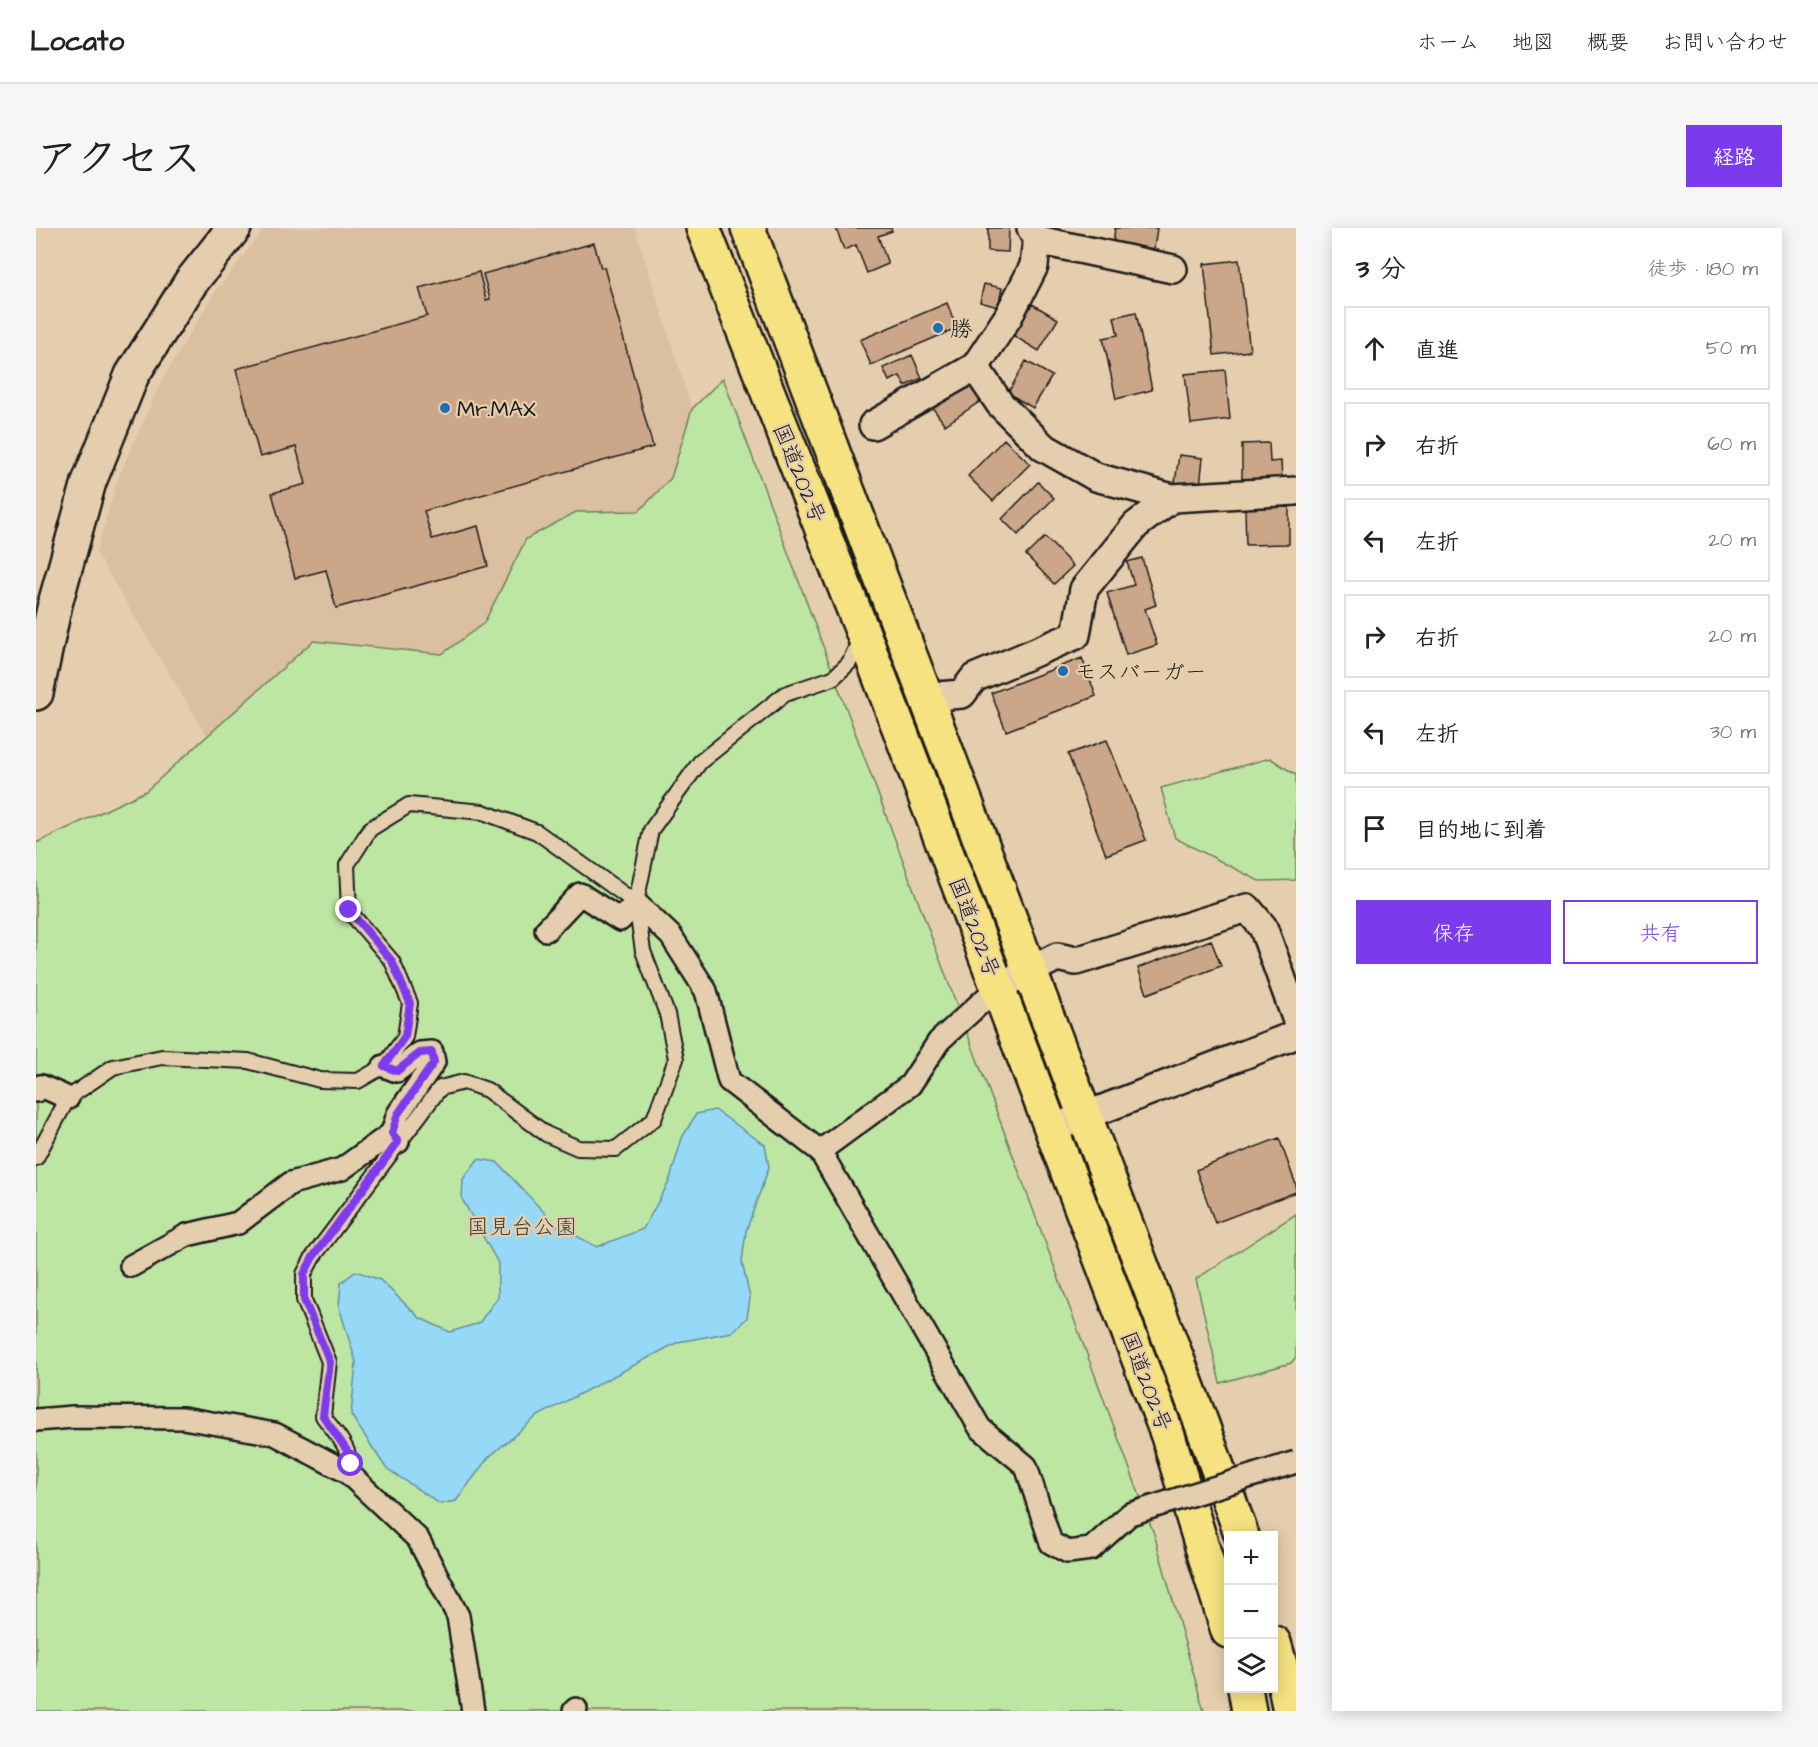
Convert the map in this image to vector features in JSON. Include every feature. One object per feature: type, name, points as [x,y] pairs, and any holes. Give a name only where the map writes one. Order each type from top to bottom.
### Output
[{"type":"highway","name":"国道202号","points":[[703,228],[863,633],[1168,1436],[1224,1618]]},
{"type":"highway","name":"国道202号","points":[[748,228],[1201,1422],[1240,1531]]},
{"type":"highway","points":[[1278,1657],[1290,1711]]},
{"type":"highway","points":[[1246,1693],[1249,1711]]},
{"type":"street","points":[[36,693],[55,604],[89,482],[132,375],[191,282],[234,228]]},
{"type":"street","points":[[873,425],[975,367],[1008,317],[1034,266],[1034,234],[1173,269]]},
{"type":"street","points":[[975,367],[1000,404],[1043,447],[1096,477],[1172,498],[1296,491]]},
{"type":"street","points":[[926,697],[962,694],[974,678],[1076,635],[1084,589],[1136,525],[1172,498]]},
{"type":"street","points":[[546,930],[580,894],[620,920],[636,903],[671,936],[706,991],[729,1081],[820,1151],[980,1428],[1026,1466],[1051,1543],[1068,1552],[1091,1549],[1130,1514],[1296,1462]]},
{"type":"street","points":[[820,1151],[910,1085],[939,1041],[998,987],[1057,957],[1076,962],[1247,908],[1263,927],[1296,1018]]},
{"type":"street","points":[[1051,1129],[1295,1035],[1296,1031]]},
{"type":"street","points":[[131,1266],[187,1235],[238,1223],[291,1183],[342,1169],[395,1138],[398,1114],[434,1062],[432,1052],[420,1053],[397,1071],[384,1066]]},
{"type":"street","points":[[36,1091],[41,1086],[68,1098]]},
{"type":"street","points":[[36,1420],[73,1417],[183,1418],[275,1434],[347,1472],[418,1539],[458,1616],[473,1711]]},
{"type":"lane","points":[[347,1472],[351,1464],[348,1452],[323,1416],[330,1362],[304,1300],[304,1274],[313,1257],[395,1138],[440,1088],[464,1082],[487,1090],[546,1134],[579,1148],[616,1149],[654,1119],[676,1059],[668,1014],[643,951],[636,903],[651,830],[700,762],[785,694],[833,678],[849,663],[863,633]]},
{"type":"lane","points":[[36,1158],[68,1098],[114,1067],[162,1057],[248,1061],[320,1080],[358,1081],[384,1066],[405,1036],[410,1003],[392,961],[349,910],[347,866],[370,829],[409,805],[483,812],[537,832],[636,903]]},
{"type":"shaded area","points":[[265,228],[635,228],[692,409],[671,478],[639,511],[576,512],[526,539],[484,623],[442,654],[313,641],[207,736],[96,553],[118,478],[161,382],[214,293]]},
{"type":"green space","name":"国見台公園","points":[[723,378],[1154,1534],[1204,1711],[36,1711],[36,843],[146,791],[313,641],[442,654],[484,623],[526,539],[576,512],[639,511],[671,478],[692,409]]},
{"type":"green space","points":[[1270,758],[1296,775],[1296,880],[1259,881],[1175,838],[1161,788]]},
{"type":"green space","points":[[1296,1214],[1296,1357],[1291,1363],[1220,1383],[1196,1279]]},
{"type":"water","points":[[715,1110],[765,1145],[769,1167],[746,1231],[742,1262],[750,1298],[747,1318],[732,1332],[678,1342],[536,1417],[488,1458],[456,1501],[440,1504],[386,1468],[351,1415],[356,1362],[339,1307],[341,1283],[356,1271],[380,1280],[420,1318],[450,1332],[479,1323],[498,1297],[498,1263],[462,1199],[463,1179],[478,1159],[497,1162],[556,1225],[597,1247],[643,1229],[669,1182],[682,1138],[696,1114]]},
{"type":"building","points":[[836,228],[891,228],[892,231],[878,236],[888,264],[867,273],[856,245],[844,250]]},
{"type":"building","points":[[988,228],[1009,228],[1008,252],[988,251]]},
{"type":"building","points":[[1115,228],[1157,228],[1154,249],[1113,243]]},
{"type":"building","name":"Mr.MAX","points":[[594,243],[601,268],[604,267],[653,447],[424,511],[432,539],[478,526],[488,566],[336,608],[326,570],[295,578],[272,493],[306,484],[296,447],[260,457],[236,369],[427,316],[419,288],[479,272],[486,300],[490,299],[483,274]]},
{"type":"building","points":[[1239,260],[1250,351],[1214,355],[1204,264]]},
{"type":"building","points":[[984,284],[1002,288],[998,307],[980,302]]},
{"type":"building","points":[[947,303],[957,328],[871,365],[860,340]]},
{"type":"building","points":[[1032,304],[1058,319],[1039,351],[1014,336]]},
{"type":"building","points":[[1136,312],[1152,390],[1116,399],[1103,338],[1118,335],[1114,317]]},
{"type":"building","points":[[912,355],[922,378],[905,386],[900,376],[889,381],[883,368]]},
{"type":"building","points":[[1026,361],[1052,376],[1033,408],[1008,393]]},
{"type":"building","points":[[1225,370],[1230,419],[1191,424],[1185,374]]},
{"type":"building","points":[[969,381],[982,400],[945,425],[932,407]]},
{"type":"building","points":[[1004,439],[1030,464],[993,501],[968,476]]},
{"type":"building","points":[[1269,443],[1270,462],[1281,461],[1282,480],[1242,480],[1242,444]]},
{"type":"building","points":[[1179,455],[1203,458],[1200,486],[1175,483]]},
{"type":"building","points":[[1038,482],[1054,498],[1018,535],[1002,519]]},
{"type":"building","points":[[1289,507],[1289,544],[1246,545],[1245,508]]},
{"type":"building","points":[[1045,537],[1073,566],[1054,584],[1026,555]]},
{"type":"building","points":[[1142,558],[1156,605],[1145,609],[1157,645],[1126,655],[1107,593],[1134,585],[1127,562]]},
{"type":"building","points":[[1082,658],[1096,696],[1006,731],[991,693]]},
{"type":"building","points":[[1107,740],[1146,840],[1106,855],[1068,754]]},
{"type":"building","points":[[1211,940],[1221,966],[1147,994],[1138,968]]},
{"type":"building","points":[[1279,1138],[1296,1185],[1296,1192],[1215,1223],[1196,1170]]},
{"type":"place","name":"勝","points":[[938,328]]},
{"type":"place","name":"Mr.MAX","points":[[445,408]]},
{"type":"place","name":"モスバーガー","points":[[1063,671]]},
{"type":"route","points":[[349,910],[392,961],[410,1003],[405,1036],[384,1066],[397,1071],[420,1053],[432,1052],[434,1062],[398,1114],[392,1133],[398,1142],[313,1257],[304,1274],[304,1300],[330,1362],[323,1416],[348,1452],[351,1464]]}]
